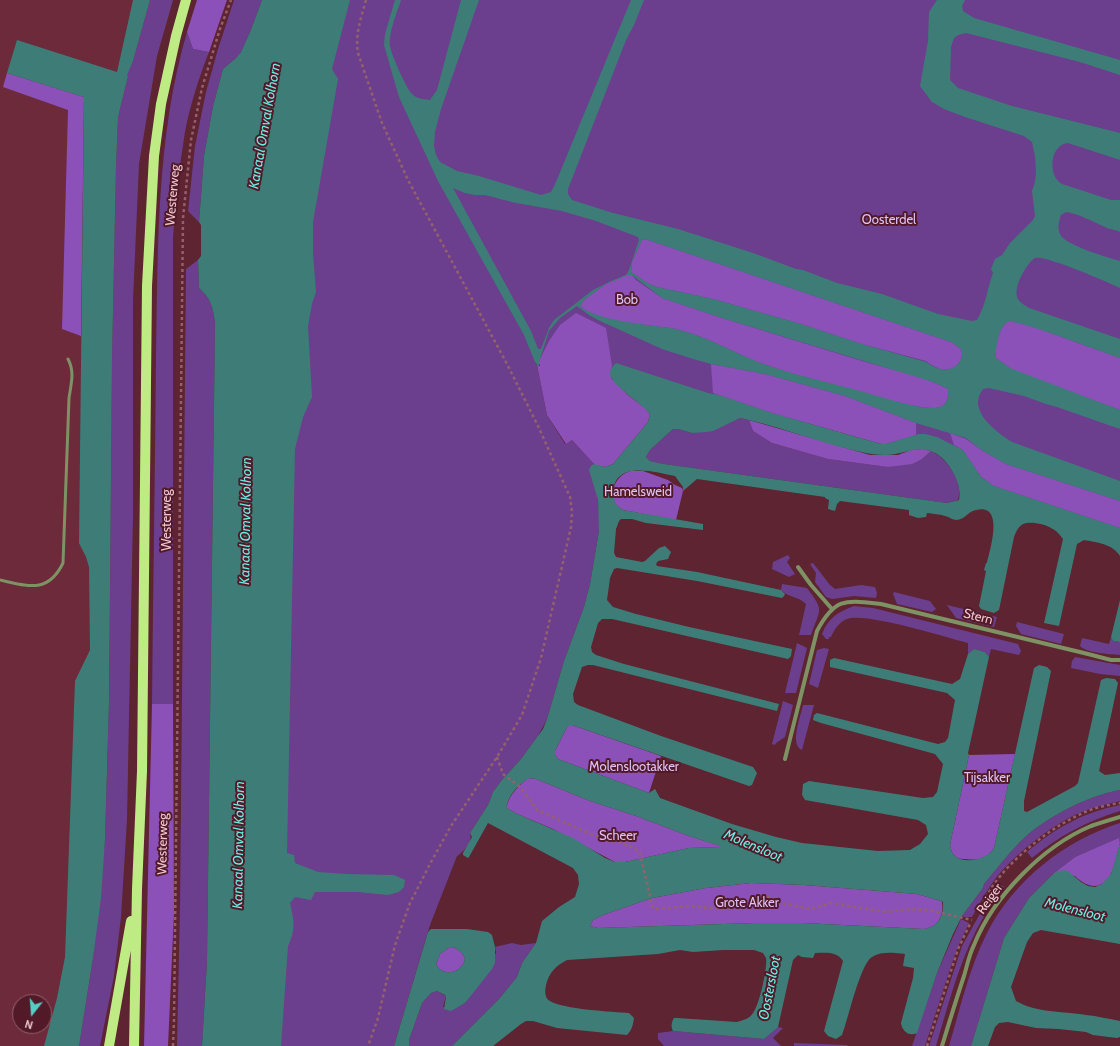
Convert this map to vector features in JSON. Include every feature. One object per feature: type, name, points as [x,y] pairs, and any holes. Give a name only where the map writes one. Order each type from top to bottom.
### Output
[{"type":"main road","name":"Westerweg","points":[[134,1046],[137,890],[142,771],[147,286],[154,156],[161,104],[176,36],[186,0]]},
{"type":"main road","name":"Westerweg","points":[[109,1046],[137,890]]},
{"type":"street","points":[[785,759],[818,631],[825,616],[832,609],[810,584],[798,566]]},
{"type":"street","name":"Stern","points":[[832,609],[840,604],[856,601],[881,604],[1111,660],[1120,660]]},
{"type":"street","name":"Reiger","points":[[942,1046],[974,945],[984,924],[1006,893],[1020,876],[1063,841],[1091,826],[1120,817]]},
{"type":"lane","points":[[0,580],[30,586],[41,585],[51,580],[58,573],[63,563],[70,398],[73,374],[72,366],[68,359]]},
{"type":"path","name":"Westerweg","points":[[173,1046],[179,652],[183,218],[191,140],[202,88],[220,29],[231,0]]},
{"type":"path","points":[[366,0],[358,32],[358,53],[382,123],[408,180],[538,426],[570,497],[572,512],[571,526],[541,658],[522,715],[497,757],[451,826],[410,903],[395,946],[378,1018],[368,1046]]},
{"type":"path","name":"Reiger","points":[[497,757],[503,774],[520,787],[537,810],[607,841],[621,842],[637,850],[640,854],[653,908],[657,909],[687,906],[728,908],[742,901],[763,895],[786,904],[811,909],[830,903],[886,912],[910,909],[939,912],[972,920],[958,949],[927,1046]]},
{"type":"shaded area","points":[[0,0],[164,0],[136,101],[90,1046],[0,1046]]},
{"type":"green space","points":[[150,0],[173,0],[157,56],[139,164],[133,300],[133,516],[127,819],[121,917],[114,976],[100,1046],[79,1046],[93,958],[105,840],[109,702],[112,359],[118,117],[128,76],[126,75],[133,61]]},
{"type":"green space","points":[[197,0],[227,0],[209,52],[193,49],[187,32]]},
{"type":"green space","points":[[234,0],[262,0],[241,52],[223,69],[213,106],[204,156],[199,222],[188,211],[195,146],[206,92]]},
{"type":"green space","name":"Oosterdel","points":[[340,0],[1120,0],[1120,534],[998,492],[959,454],[891,445],[543,354],[540,359],[535,362],[537,365],[547,415],[565,444],[572,440],[595,465],[595,487],[599,514],[599,531],[590,584],[584,607],[564,661],[547,719],[538,736],[521,759],[493,792],[488,805],[470,833],[471,836],[469,843],[457,856],[430,925],[394,1046],[269,1046],[298,365],[309,195]]},
{"type":"green space","points":[[187,32],[193,49],[209,52],[189,112],[185,132],[179,171],[173,237],[173,704],[152,704],[157,276],[161,194],[169,112]]},
{"type":"green space","points":[[7,73],[84,97],[81,336],[62,329],[68,110],[3,87]]},
{"type":"green space","name":"Bob","points":[[645,239],[951,342],[961,349],[961,358],[958,364],[951,369],[942,369],[926,361],[862,344],[801,324],[713,299],[649,284],[631,272],[632,262],[642,240]]},
{"type":"green space","points":[[198,260],[199,288],[211,304],[215,323],[207,961],[202,1046],[177,1046],[180,907],[186,269]]},
{"type":"green space","name":"Bob","points":[[629,274],[662,298],[862,361],[923,378],[948,389],[947,400],[942,406],[932,408],[891,401],[768,366],[687,332],[611,319],[599,316],[580,306],[584,300],[606,284]]},
{"type":"green space","points":[[576,313],[606,328],[612,366],[611,378],[650,414],[648,422],[613,464],[605,467],[595,465],[572,440],[566,444],[547,415],[537,365],[540,366],[540,359],[549,341],[560,325]]},
{"type":"green space","points":[[1009,321],[1028,325],[1120,358],[1120,410],[1022,374],[996,358],[996,348],[1000,332]]},
{"type":"green space","points":[[711,364],[765,374],[845,396],[916,423],[916,435],[886,444],[881,444],[772,413],[713,393]]},
{"type":"green space","name":"Hamelsweid","points":[[740,418],[749,420],[753,431],[772,443],[828,459],[889,467],[922,459],[931,451],[943,459],[953,471],[959,486],[958,500],[947,503],[664,464],[650,461],[646,457],[650,450],[673,429],[692,433],[724,425]]},
{"type":"green space","points":[[749,420],[870,455],[898,455],[911,450],[922,449],[931,451],[922,459],[912,464],[888,467],[828,459],[772,443],[753,431]]},
{"type":"green space","points":[[950,433],[966,439],[1006,464],[1120,501],[1120,528],[994,486],[981,477],[963,450],[954,445]]},
{"type":"green space","name":"Hamelsweid","points":[[631,471],[643,471],[668,480],[682,488],[683,491],[676,520],[623,510],[617,506],[613,495],[616,483],[625,473]]},
{"type":"green space","points":[[788,555],[790,558],[787,562],[795,574],[789,577],[772,569],[773,562]]},
{"type":"green space","points":[[813,563],[830,585],[835,589],[861,585],[875,587],[877,593],[876,598],[854,596],[832,599],[826,597],[815,582],[816,573],[810,564]]},
{"type":"green space","points":[[782,584],[807,588],[819,606],[818,615],[811,635],[799,635],[806,604],[803,601],[784,593],[781,590]]},
{"type":"green space","points":[[894,592],[930,601],[936,609],[932,612],[897,604],[893,594]]},
{"type":"green space","points":[[947,605],[997,617],[994,627],[956,618]]},
{"type":"green space","points":[[854,606],[873,608],[1018,644],[1021,651],[1019,655],[991,649],[989,657],[985,652],[974,649],[968,654],[968,643],[887,622],[856,618],[847,619],[839,624],[831,637],[826,639],[822,634],[827,624],[838,613]]},
{"type":"green space","points":[[1017,622],[1064,634],[1061,644],[1021,634],[1016,626]]},
{"type":"green space","points":[[1111,637],[1113,641],[1120,642],[1120,655],[1093,652],[1080,646],[1082,638],[1109,644]]},
{"type":"green space","points":[[797,643],[807,648],[796,693],[785,693]]},
{"type":"green space","points":[[824,648],[829,649],[818,688],[809,684],[817,650]]},
{"type":"green space","points":[[1075,657],[1120,665],[1120,676],[1100,674],[1071,668],[1072,661]]},
{"type":"green space","points":[[783,701],[793,705],[785,737],[775,745],[772,744]]},
{"type":"green space","points":[[152,704],[173,704],[174,913],[168,1046],[144,1046]]},
{"type":"green space","points":[[803,705],[814,705],[802,750],[798,747],[796,736]]},
{"type":"green space","name":"Molenslootakker","points":[[569,725],[661,756],[649,793],[558,759],[555,755],[555,751]]},
{"type":"green space","name":"Tijsakker","points":[[1015,754],[994,848],[989,854],[982,858],[970,860],[957,858],[951,850],[950,845],[969,755]]},
{"type":"green space","name":"Scheer","points":[[529,778],[536,779],[590,801],[721,846],[689,848],[625,862],[615,862],[553,829],[515,813],[507,808],[507,804],[515,791]]},
{"type":"green space","points":[[1120,790],[1120,801],[1105,804],[1070,817],[1032,843],[1008,864],[999,875],[991,885],[972,917],[962,916],[983,888],[984,884],[1029,833],[1067,809],[1094,797]]},
{"type":"green space","points":[[1120,805],[1120,811],[1085,824],[1052,843],[1032,858],[1027,852],[1059,828],[1070,822],[1094,812]]},
{"type":"green space","points":[[1120,823],[1120,843],[1119,839],[1075,857],[1053,874],[1029,898],[1004,938],[971,1046],[949,1046],[975,960],[987,933],[1011,896],[1026,880],[1060,852],[1079,840]]},
{"type":"green space","points":[[1119,838],[1120,843],[1111,874],[1103,883],[1094,886],[1084,883],[1075,876],[1053,874],[1075,857]]},
{"type":"green space","name":"Grote Akker","points":[[751,883],[804,885],[917,894],[941,901],[942,912],[939,920],[933,926],[924,929],[803,923],[598,928],[590,926],[593,920],[603,915],[652,898],[706,888]]},
{"type":"green space","points":[[997,883],[1004,887],[991,905],[970,943],[955,983],[936,1046],[929,1046],[962,946]]},
{"type":"green space","points":[[961,919],[969,923],[956,951],[925,1046],[912,1046],[937,973]]},
{"type":"green space","points":[[512,943],[521,945],[536,943],[522,963],[517,977],[499,999],[452,1046],[409,1046],[409,1040],[422,1003],[431,993],[437,991],[446,996],[443,1007],[455,1008],[465,1003],[496,953],[495,947]]},
{"type":"green space","points":[[450,947],[459,950],[465,959],[460,968],[452,972],[447,972],[443,971],[436,964],[440,954]]},
{"type":"green space","points":[[777,1027],[783,1028],[773,1038],[781,1046],[664,1046],[658,1039],[658,1033],[673,1031],[764,1039]]},
{"type":"green space","points":[[794,1043],[848,1045],[794,1046]]},
{"type":"water","points":[[133,0],[150,0],[133,61],[127,75],[118,117],[112,359],[109,702],[105,840],[101,898],[79,1046],[44,1046],[47,1034],[52,1034],[52,1016],[65,957],[75,681],[90,650],[89,567],[79,543],[84,97],[7,73],[17,40],[117,72]]},
{"type":"water","name":"Kanaal Omval Kolhorn","points":[[262,0],[350,0],[332,69],[338,79],[313,222],[313,253],[316,292],[308,326],[312,397],[303,417],[295,449],[287,853],[294,855],[295,863],[318,872],[394,875],[405,880],[404,887],[399,892],[388,895],[358,892],[315,892],[311,900],[295,897],[290,903],[293,930],[288,946],[281,1046],[202,1046],[207,961],[215,323],[211,304],[199,288],[198,260],[201,256],[201,225],[199,222],[204,156],[213,106],[223,69],[241,52]]},
{"type":"water","points":[[395,0],[401,0],[390,35],[391,50],[409,91],[418,98],[430,100],[437,90],[461,0],[479,0],[441,109],[435,132],[434,146],[436,155],[440,162],[457,171],[479,176],[541,195],[551,192],[556,182],[631,0],[644,0],[626,40],[568,189],[568,194],[572,200],[613,213],[678,229],[753,253],[837,283],[882,294],[938,314],[972,321],[977,320],[982,309],[993,273],[991,269],[995,259],[1002,255],[1010,243],[1033,220],[1035,216],[1032,191],[1036,172],[1035,156],[1032,142],[1024,136],[944,109],[932,102],[920,86],[928,41],[929,12],[937,0],[965,0],[962,6],[963,11],[974,18],[1120,60],[1120,75],[1080,62],[966,33],[958,35],[954,38],[951,47],[950,80],[958,88],[1012,106],[1120,133],[1120,160],[1068,143],[1062,145],[1054,154],[1053,168],[1057,180],[1062,184],[1111,200],[1120,200],[1120,232],[1107,228],[1081,216],[1066,212],[1061,215],[1058,227],[1060,234],[1069,242],[1087,250],[1120,261],[1120,288],[1063,265],[1041,258],[1035,258],[1030,262],[1023,273],[1016,293],[1018,299],[1029,308],[1120,339],[1120,358],[1044,331],[1015,322],[1008,322],[1002,328],[1000,333],[997,344],[996,358],[1010,368],[1120,410],[1120,429],[1024,396],[989,388],[983,389],[979,397],[978,405],[985,420],[1012,442],[1120,481],[1120,501],[1006,464],[983,451],[966,438],[916,423],[845,396],[765,374],[711,364],[662,349],[598,320],[577,306],[560,318],[549,331],[540,359],[540,364],[538,366],[524,335],[438,181],[399,97],[384,45],[385,34]],"holes":[[[453,188],[465,193],[485,195],[516,203],[562,211],[596,221],[638,237],[639,240],[629,270],[626,275],[593,290],[554,320],[549,328],[541,349],[538,349],[531,331]],[[645,239],[951,342],[961,349],[961,358],[958,364],[951,369],[942,369],[934,367],[926,362],[862,344],[801,324],[713,299],[657,287],[649,284],[631,272],[632,262],[642,240]],[[632,275],[662,298],[722,318],[930,381],[948,389],[947,400],[940,407],[932,408],[909,405],[769,366],[687,332],[611,319],[587,311],[580,306],[584,300],[606,284]]]},
{"type":"water","points":[[616,363],[772,413],[881,444],[886,444],[919,434],[937,437],[963,450],[981,477],[994,486],[1120,528],[1120,556],[1109,546],[1099,543],[1084,540],[1077,544],[1059,626],[1044,623],[1063,539],[1055,530],[1045,525],[1026,523],[1021,525],[1017,530],[1014,537],[999,610],[994,613],[981,609],[979,606],[986,571],[984,570],[991,548],[994,529],[993,520],[990,514],[985,510],[976,510],[957,520],[943,515],[927,513],[926,517],[918,518],[909,515],[909,510],[840,501],[837,504],[835,511],[828,509],[829,500],[825,497],[697,479],[683,491],[683,487],[675,476],[637,470],[621,475],[615,482],[613,492],[615,502],[623,510],[703,524],[703,530],[646,523],[632,519],[621,519],[616,529],[614,553],[616,557],[642,562],[659,548],[665,546],[671,552],[668,559],[658,561],[656,564],[657,566],[697,572],[781,590],[785,594],[782,598],[697,581],[617,568],[614,569],[610,578],[607,600],[613,607],[689,627],[792,649],[791,656],[788,659],[612,619],[602,619],[598,623],[591,647],[592,652],[596,655],[624,664],[779,704],[777,711],[588,665],[582,667],[573,694],[574,702],[578,705],[661,736],[753,767],[757,773],[752,785],[749,786],[572,725],[567,727],[555,751],[555,755],[558,759],[649,793],[655,789],[660,798],[732,824],[776,837],[802,843],[878,851],[910,850],[920,844],[928,834],[926,825],[918,820],[805,800],[802,795],[803,784],[809,781],[923,798],[933,797],[937,792],[943,764],[935,754],[821,723],[813,720],[814,715],[817,713],[938,744],[945,742],[948,738],[955,700],[947,693],[830,667],[830,660],[834,658],[952,684],[960,679],[968,654],[974,649],[985,652],[989,657],[950,845],[952,852],[956,857],[971,860],[982,858],[994,848],[1034,668],[1039,665],[1047,667],[1051,671],[1024,801],[1024,811],[1027,812],[1078,783],[1101,680],[1106,678],[1115,679],[1118,683],[1099,771],[1105,775],[1120,773],[1120,790],[1094,797],[1053,817],[1029,833],[1006,857],[984,884],[983,888],[962,916],[937,973],[917,1033],[909,1034],[904,1031],[901,1023],[913,978],[914,968],[903,966],[905,954],[888,953],[872,957],[863,970],[842,1035],[836,1039],[828,1036],[824,1031],[843,961],[834,954],[827,953],[815,953],[813,958],[798,955],[793,960],[778,1027],[764,1039],[673,1031],[672,1022],[674,1018],[737,1022],[748,1018],[753,1013],[758,1003],[766,963],[766,958],[763,953],[754,950],[693,952],[680,950],[658,954],[567,960],[556,967],[551,973],[547,980],[545,989],[545,994],[548,1000],[556,1004],[576,1008],[629,1013],[634,1018],[632,1027],[627,1035],[557,1028],[533,1021],[526,1021],[493,1046],[452,1046],[499,999],[517,977],[522,963],[536,943],[542,921],[559,907],[575,897],[579,884],[578,875],[573,868],[488,823],[469,857],[468,858],[463,855],[463,853],[472,837],[470,833],[488,805],[493,792],[521,759],[543,729],[564,661],[584,607],[590,584],[599,531],[598,500],[589,470],[594,464],[605,467],[613,464],[648,422],[650,414],[621,389],[612,378],[610,372]],"holes":[[[740,418],[837,446],[867,453],[891,455],[915,450],[927,450],[933,452],[939,455],[953,472],[959,487],[959,500],[947,503],[664,464],[650,461],[646,457],[650,450],[673,429],[692,433],[713,431]],[[530,778],[536,779],[590,801],[636,816],[720,847],[689,848],[625,862],[615,862],[605,858],[573,838],[515,813],[507,808],[508,800],[511,795],[518,786]],[[751,883],[804,885],[917,894],[941,901],[943,902],[943,907],[939,920],[933,926],[924,929],[803,923],[598,928],[590,926],[593,920],[603,915],[652,898],[706,888]]]},
{"type":"water","points":[[1120,600],[1120,642],[1113,641],[1111,637]]},
{"type":"water","name":"Molensloot","points":[[1120,843],[1120,944],[1041,930],[1033,933],[1027,942],[1011,987],[1016,1001],[1032,1008],[1120,1021],[1120,1037],[1117,1038],[1093,1035],[1086,1032],[1059,1029],[1036,1028],[1008,1022],[999,1023],[995,1027],[988,1046],[971,1046],[1004,938],[1029,898],[1053,874],[1064,870],[1088,886],[1095,887],[1102,884],[1111,874]]},
{"type":"water","points":[[431,929],[467,929],[488,932],[492,935],[495,947],[495,963],[465,1003],[451,1011],[444,1009],[445,995],[437,991],[431,993],[422,1003],[409,1040],[409,1046],[394,1046],[428,932]],"holes":[[[450,947],[459,950],[465,959],[460,968],[452,972],[447,972],[443,971],[436,964],[440,954]]]},
{"type":"water label","name":"Oostersloot","points":[[770,988]]}]
